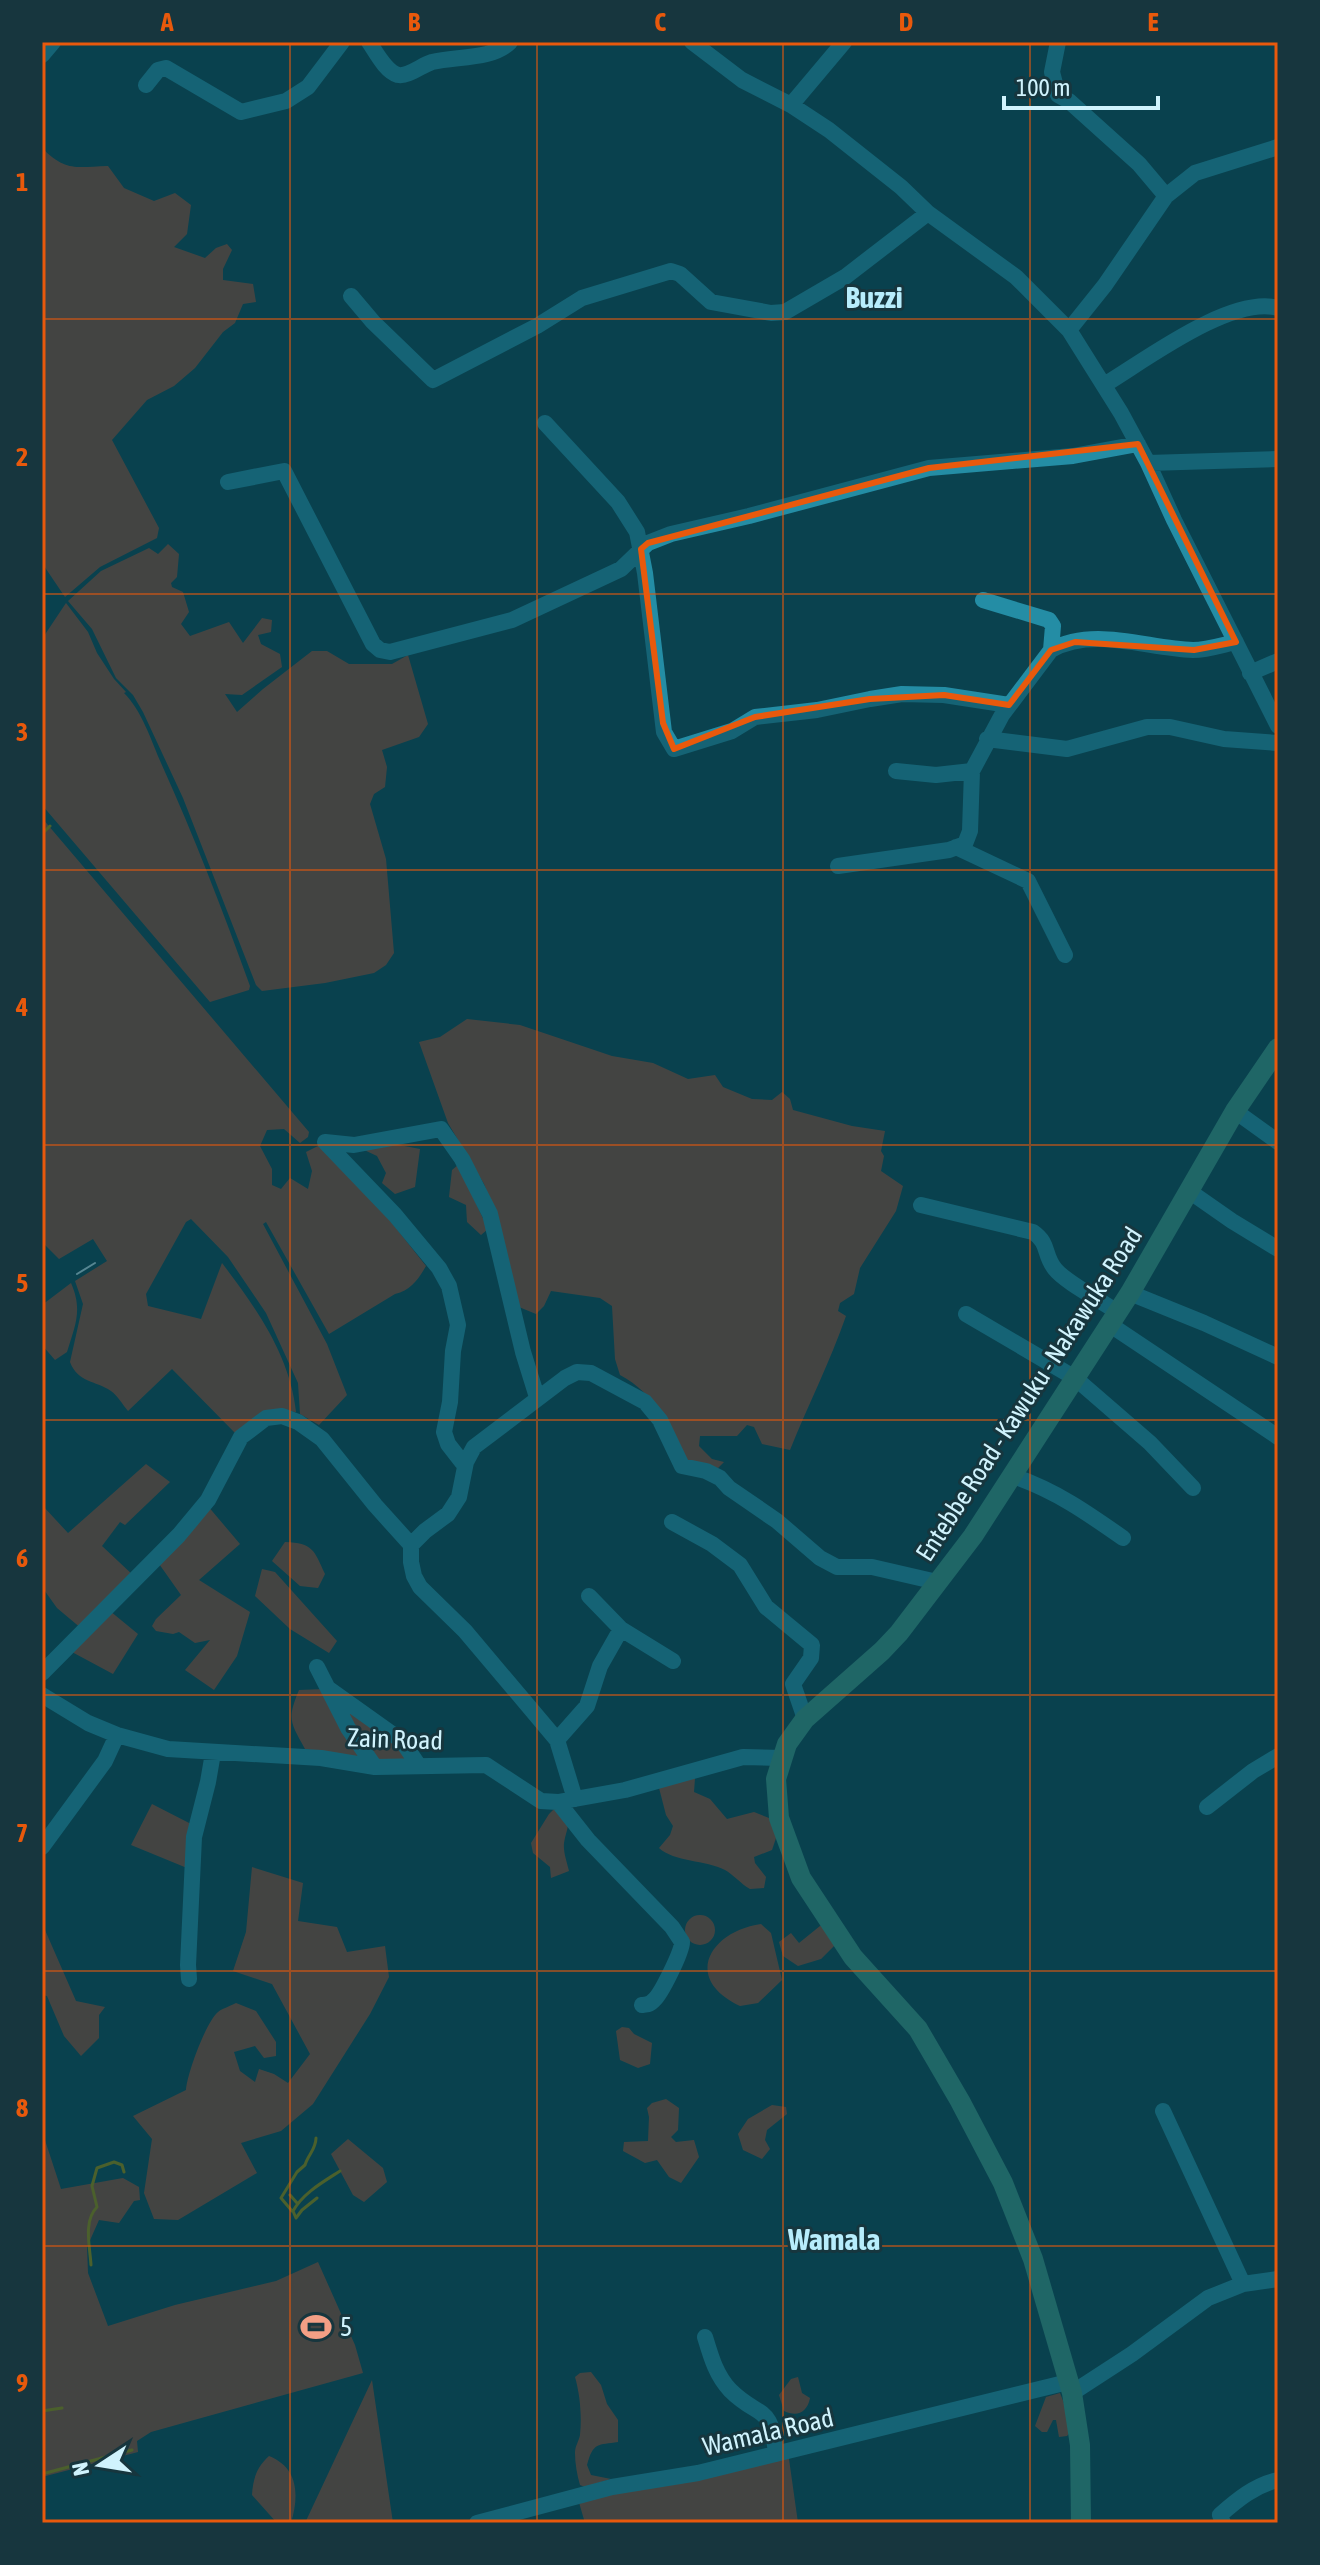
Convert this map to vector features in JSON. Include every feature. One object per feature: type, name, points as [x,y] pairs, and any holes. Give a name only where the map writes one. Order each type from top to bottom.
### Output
[{"type":"main road","name":"Entebbe Road - Kawuku - Nakawuka Road","points":[[1081,2523],[1080,2445],[1070,2388],[1033,2259],[995,2165],[918,2029],[853,1957],[801,1878],[779,1818],[776,1779],[787,1744],[805,1719],[882,1651],[937,1582],[1013,1476],[1130,1293],[1235,1111],[1278,1048]]},
{"type":"street","points":[[42,55],[53,42]]},
{"type":"street","points":[[146,85],[158,70],[166,68],[241,112],[286,101],[308,87],[342,42]]},
{"type":"street","points":[[369,42],[388,68],[395,74],[404,75],[425,64],[493,52],[510,42]]},
{"type":"street","points":[[692,42],[742,80],[791,105],[829,130],[901,187],[928,213],[1016,277],[1069,330],[1138,444],[1278,726]]},
{"type":"street","points":[[791,105],[844,42]]},
{"type":"street","points":[[1058,42],[1052,72],[1058,95],[1069,101],[1139,164],[1166,196]]},
{"type":"street","points":[[1069,330],[1105,285],[1166,196],[1195,173],[1278,147]]},
{"type":"street","points":[[351,296],[373,322],[433,380],[537,326],[582,298],[671,271],[693,284],[711,302],[771,313],[785,312],[845,277],[928,213]]},
{"type":"street","points":[[1104,385],[1175,339],[1224,316],[1258,306],[1278,308]]},
{"type":"street","points":[[545,423],[624,509],[637,532],[664,732],[674,749],[732,731],[755,717],[817,710],[902,694],[944,695],[1009,705]]},
{"type":"street","points":[[228,482],[284,471],[373,644],[380,650],[390,652],[512,620],[621,569],[648,543],[671,534],[929,468],[1073,456],[1138,444]]},
{"type":"street","points":[[1148,463],[1278,459]]},
{"type":"street","points":[[838,866],[965,844],[970,831],[972,771],[987,739],[1009,705],[1051,650],[1053,626],[1044,617],[983,600]]},
{"type":"street","points":[[1051,650],[1075,642],[1104,640],[1194,650],[1236,642]]},
{"type":"street","points":[[1250,673],[1278,661]]},
{"type":"street","points":[[987,739],[1067,749],[1147,727],[1170,727],[1224,739],[1278,743]]},
{"type":"street","points":[[896,771],[936,775],[972,771]]},
{"type":"street","points":[[956,847],[1028,881],[1065,955]]},
{"type":"street","points":[[1235,1111],[1278,1142]]},
{"type":"street","points":[[466,1462],[462,1462],[448,1444],[444,1432],[458,1325],[449,1286],[439,1268],[395,1215],[325,1142],[354,1145],[441,1129],[462,1159],[490,1214],[537,1397]]},
{"type":"street","points":[[1189,1191],[1278,1249]]},
{"type":"street","points":[[921,1205],[1033,1232],[1043,1239],[1049,1261],[1057,1272],[1113,1318],[1278,1437]]},
{"type":"street","points":[[1130,1293],[1278,1357]]},
{"type":"street","points":[[966,1314],[1075,1378],[1114,1409],[1193,1488]]},
{"type":"street","points":[[411,1545],[448,1514],[462,1489],[466,1462],[474,1447],[537,1397],[577,1372],[591,1373],[645,1402],[660,1420],[682,1466],[706,1471],[720,1478],[820,1558],[837,1567],[872,1567],[937,1582]]},
{"type":"street","points":[[42,1673],[185,1528],[208,1500],[241,1437],[266,1418],[282,1416],[298,1422],[322,1439],[411,1545],[411,1562],[420,1587],[465,1631],[557,1740],[570,1820],[672,1927],[682,1942],[679,1957],[657,1996],[649,2004],[642,2005]]},
{"type":"street","points":[[1013,1476],[1047,1488],[1072,1502],[1123,1538]]},
{"type":"street","points":[[672,1522],[712,1544],[740,1565],[766,1607],[812,1645],[811,1658],[793,1684],[805,1719]]},
{"type":"street","points":[[589,1596],[621,1629],[673,1661]]},
{"type":"street","points":[[557,1740],[587,1706],[600,1666],[621,1629]]},
{"type":"street","points":[[317,1667],[348,1728],[375,1767]]},
{"type":"street","points":[[329,1689],[402,1741],[419,1766]]},
{"type":"street","name":"Zain Road","points":[[42,1695],[88,1723],[117,1735],[168,1749],[321,1758],[375,1767],[486,1765],[541,1801],[567,1800]]},
{"type":"street","points":[[42,1847],[105,1761],[117,1735]]},
{"type":"street","points":[[189,1979],[194,1837],[213,1753]]},
{"type":"street","points":[[1207,1807],[1253,1771],[1278,1756]]},
{"type":"street","points":[[567,1800],[625,1790],[743,1757],[781,1758]]},
{"type":"street","points":[[1163,2111],[1243,2284]]},
{"type":"street","name":"Wamala Road","points":[[477,2523],[612,2487],[698,2473],[1070,2388],[1132,2354],[1208,2298],[1243,2284],[1278,2279]]},
{"type":"street","points":[[705,2337],[719,2377],[732,2391],[762,2411],[771,2422],[776,2454]]},
{"type":"street","points":[[1223,2523],[1220,2515],[1240,2498],[1259,2486],[1278,2480]]},
{"type":"highlighted area","points":[[1138,444],[1236,642],[1194,650],[1075,642],[1051,650],[1009,705],[944,695],[870,699],[755,717],[674,749],[663,723],[641,549],[648,543],[929,468]]},
{"type":"shaded area","points":[[42,148],[65,165],[108,166],[124,188],[154,201],[175,193],[191,205],[187,234],[174,247],[205,258],[216,248],[227,244],[232,250],[223,269],[223,280],[253,284],[256,302],[243,304],[235,323],[223,332],[195,368],[174,386],[147,400],[112,440],[159,528],[157,538],[100,567],[65,597],[42,563]]},
{"type":"shaded area","points":[[168,544],[179,554],[177,577],[171,583],[172,587],[183,592],[189,612],[181,624],[190,636],[229,622],[243,643],[262,618],[272,620],[271,632],[258,635],[261,644],[280,654],[282,667],[242,695],[225,694],[237,712],[312,651],[327,651],[349,664],[392,664],[408,655],[428,724],[419,737],[382,750],[387,767],[385,787],[374,794],[370,804],[386,859],[394,953],[386,965],[374,973],[262,991],[256,985],[183,798],[143,712],[133,695],[116,678],[92,629],[68,601],[101,571],[149,548],[158,554]]},
{"type":"shaded area","points":[[66,603],[88,632],[97,653],[146,726],[208,874],[249,990],[210,1002],[42,805],[42,639]]},
{"type":"shaded area","points":[[42,818],[309,1132],[300,1143],[284,1129],[267,1130],[260,1146],[272,1169],[272,1185],[281,1189],[290,1178],[308,1189],[312,1171],[306,1152],[322,1144],[426,1266],[410,1287],[329,1334],[266,1222],[263,1224],[327,1344],[347,1395],[319,1425],[300,1414],[298,1383],[266,1313],[228,1257],[191,1219],[186,1222],[146,1294],[148,1306],[201,1319],[222,1263],[270,1333],[287,1371],[296,1412],[278,1411],[263,1415],[237,1435],[172,1369],[128,1411],[113,1393],[82,1378],[73,1369],[70,1362],[83,1304],[75,1281],[107,1261],[93,1239],[59,1259],[42,1242]]},
{"type":"shaded area","points":[[467,1019],[520,1025],[612,1056],[653,1063],[688,1079],[715,1075],[723,1087],[752,1099],[772,1100],[782,1092],[790,1099],[793,1110],[852,1126],[885,1131],[881,1171],[903,1186],[896,1211],[860,1268],[854,1294],[840,1303],[838,1311],[846,1316],[790,1450],[762,1444],[754,1427],[747,1425],[737,1436],[700,1436],[699,1446],[712,1459],[724,1462],[718,1468],[687,1463],[653,1402],[620,1375],[615,1359],[612,1306],[600,1298],[551,1291],[536,1314],[519,1307],[503,1237],[484,1184],[448,1123],[419,1042],[440,1037]]},
{"type":"shaded area","points":[[394,1144],[420,1149],[415,1187],[395,1194],[382,1183],[386,1173],[377,1156],[360,1148]]},
{"type":"shaded area","points":[[458,1165],[488,1229],[481,1235],[467,1222],[466,1205],[449,1197],[452,1170]]},
{"type":"shaded area","points":[[71,1283],[77,1302],[75,1326],[67,1352],[55,1360],[42,1345],[42,1305]]},
{"type":"shaded area","points":[[146,1464],[170,1482],[125,1525],[120,1522],[102,1546],[135,1577],[82,1629],[57,1608],[42,1587],[42,1505],[68,1533]]},
{"type":"shaded area","points":[[207,1505],[240,1544],[199,1580],[250,1612],[237,1656],[214,1690],[185,1670],[210,1640],[195,1643],[179,1632],[156,1631],[152,1626],[181,1595],[157,1561]]},
{"type":"shaded area","points":[[285,1542],[307,1546],[315,1554],[325,1574],[318,1588],[300,1586],[272,1561]]},
{"type":"shaded area","points":[[262,1569],[275,1572],[337,1641],[329,1653],[290,1629],[255,1596]]},
{"type":"shaded area","points":[[110,1611],[138,1634],[113,1674],[72,1652]]},
{"type":"shaded area","points":[[325,1689],[355,1707],[409,1759],[408,1767],[305,1749],[292,1720],[295,1700],[299,1690]]},
{"type":"shaded area","points":[[695,1778],[694,1792],[710,1799],[727,1819],[754,1812],[774,1820],[778,1832],[772,1850],[754,1857],[766,1877],[764,1888],[750,1889],[725,1870],[673,1856],[659,1848],[673,1826],[666,1815],[658,1784]]},
{"type":"shaded area","points":[[152,1804],[193,1825],[187,1868],[131,1845]]},
{"type":"shaded area","points":[[556,1807],[567,1820],[564,1846],[569,1871],[551,1878],[550,1867],[533,1853],[531,1843]]},
{"type":"shaded area","points":[[252,1867],[303,1883],[298,1921],[337,1927],[347,1952],[385,1946],[389,1977],[370,2014],[313,2104],[281,2131],[241,2143],[257,2173],[178,2220],[154,2219],[144,2193],[152,2139],[133,2116],[186,2090],[198,2049],[218,2012],[236,2003],[256,2011],[276,2042],[276,2056],[264,2058],[255,2046],[234,2052],[240,2071],[255,2082],[259,2069],[288,2083],[310,2054],[272,1984],[233,1971],[246,1932]]},
{"type":"shaded area","points":[[700,1915],[706,1916],[714,1924],[714,1936],[706,1944],[700,1945],[694,1944],[686,1936],[685,1930],[686,1924],[694,1916]]},
{"type":"shaded area","points":[[761,1924],[771,1933],[782,1980],[758,2003],[740,2006],[722,1995],[711,1982],[708,1970],[710,1957],[728,1936]]},
{"type":"shaded area","points":[[826,1924],[836,1944],[821,1959],[798,1966],[783,1956],[779,1942],[791,1933],[799,1943]]},
{"type":"shaded area","points":[[45,1930],[76,2001],[105,2007],[99,2015],[99,2038],[81,2056],[64,2036],[47,1996],[42,1995],[42,1933]]},
{"type":"shaded area","points":[[622,2027],[629,2028],[652,2043],[650,2064],[638,2068],[620,2060],[616,2031]]},
{"type":"shaded area","points":[[666,2099],[679,2108],[678,2130],[671,2137],[676,2142],[694,2140],[699,2157],[681,2183],[669,2177],[657,2160],[645,2163],[623,2151],[624,2142],[648,2141],[647,2108]]},
{"type":"shaded area","points":[[772,2105],[786,2107],[787,2114],[767,2130],[765,2140],[770,2149],[762,2159],[743,2150],[738,2134],[748,2119]]},
{"type":"shaded area","points":[[42,2131],[61,2189],[123,2178],[139,2187],[140,2200],[134,2201],[119,2223],[99,2220],[87,2247],[88,2273],[108,2326],[175,2305],[276,2281],[318,2262],[355,2345],[363,2373],[151,2432],[137,2441],[138,2452],[42,2477]]},
{"type":"shaded area","points":[[348,2139],[383,2168],[387,2182],[364,2202],[353,2195],[331,2154]]},
{"type":"shaded area","points":[[591,2372],[618,2420],[618,2442],[594,2448],[587,2465],[591,2475],[611,2479],[585,2487],[580,2485],[575,2461],[581,2420],[575,2377]]},
{"type":"shaded area","points":[[798,2377],[802,2393],[810,2398],[809,2403],[804,2410],[789,2413],[784,2411],[779,2395],[791,2379]]},
{"type":"shaded area","points":[[372,2380],[393,2523],[305,2523]]},
{"type":"shaded area","points":[[1060,2393],[1070,2432],[1067,2436],[1059,2437],[1056,2420],[1047,2432],[1035,2426],[1046,2397]]},
{"type":"shaded area","points":[[788,2452],[798,2523],[585,2523],[578,2499]]},
{"type":"shaded area","points":[[269,2456],[286,2468],[294,2484],[295,2503],[291,2523],[277,2523],[252,2495],[256,2473]]},
{"type":"waterway","points":[[42,834],[50,826]]},
{"type":"waterway","points":[[292,2211],[281,2198],[305,2165],[316,2138]]},
{"type":"waterway","points":[[91,2265],[89,2227],[97,2207],[92,2186],[97,2168],[114,2162],[122,2165],[124,2172]]},
{"type":"waterway","points":[[317,2198],[296,2218],[293,2211],[302,2199],[340,2171]]},
{"type":"waterway","points":[[290,2195],[297,2203]]},
{"type":"waterway","points":[[42,2411],[62,2408]]},
{"type":"waterway","points":[[42,2474],[132,2450]]},
{"type":"tram line","points":[[77,1274],[95,1263]]},
{"type":"place","name":"5","points":[[316,2327]]},
{"type":"district","name":"Buzzi","points":[[874,297]]},
{"type":"district","name":"Wamala","points":[[834,2239]]}]
